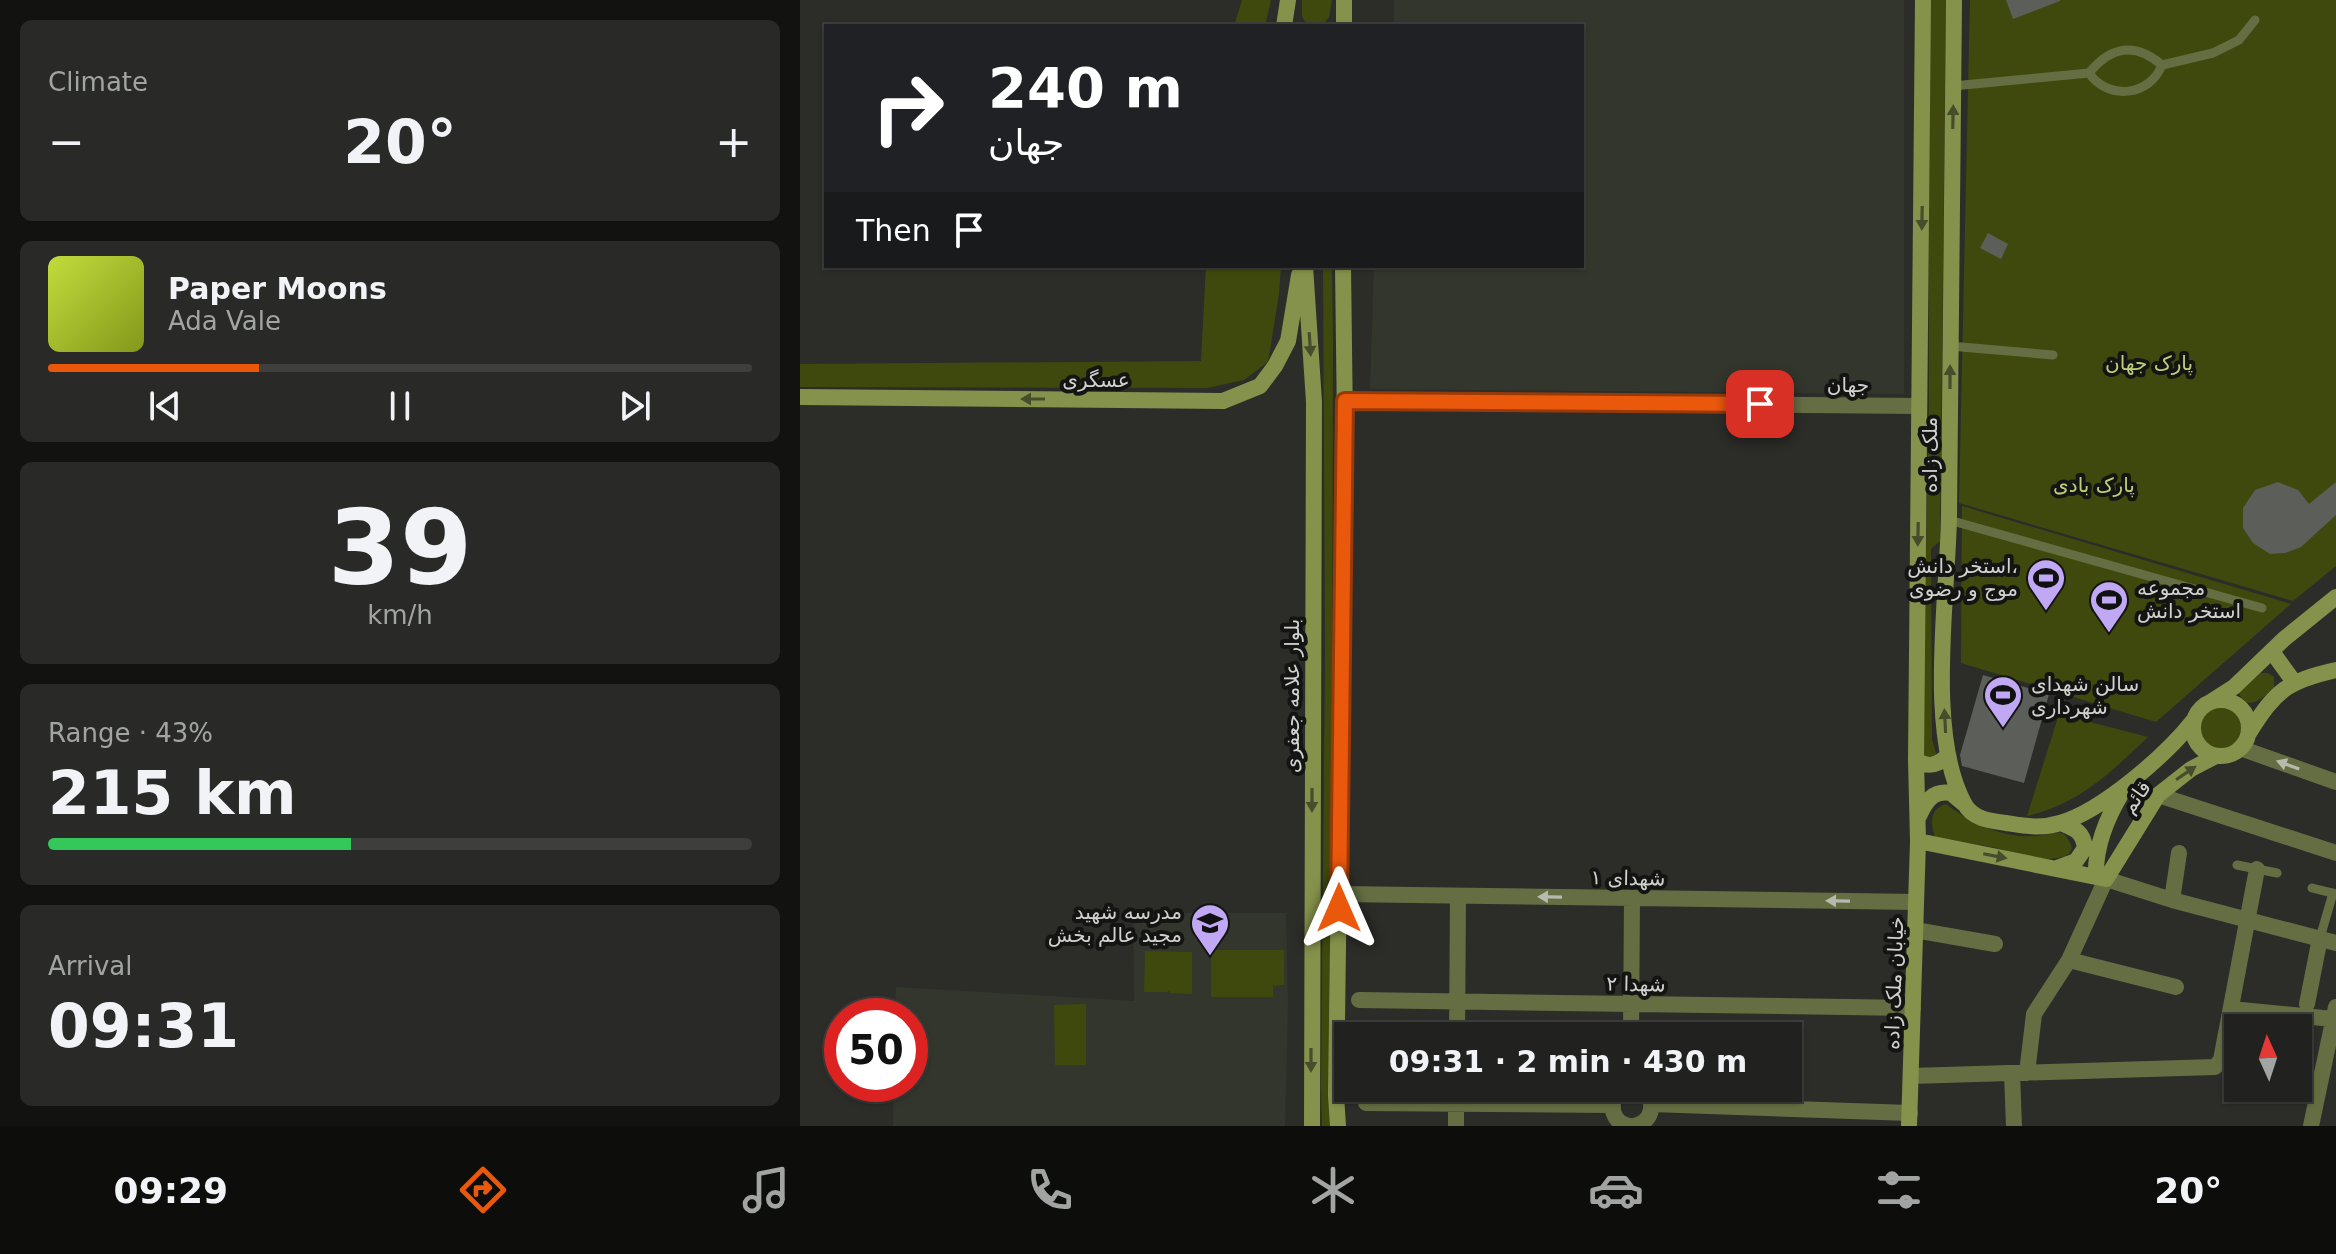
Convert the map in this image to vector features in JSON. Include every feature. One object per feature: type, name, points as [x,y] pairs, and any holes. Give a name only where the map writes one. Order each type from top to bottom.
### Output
[{"type":"main road","name":"ملک زاده","points":[[1918,841],[1916,760],[1923,0]]},
{"type":"main road","name":"ملک زاده","points":[[1954,0],[1949,520],[1943,681],[1947,756],[1965,804]]},
{"type":"main road","points":[[1284,24],[1287,4]]},
{"type":"main road","points":[[1287,4],[1290,24]]},
{"type":"main road","name":"عسگری","points":[[800,397],[1223,401],[1260,386],[1275,366],[1288,341],[1303,268]]},
{"type":"main road","name":"بلوار علامه جعفری","points":[[1303,268],[1314,402],[1312,1126]]},
{"type":"main road","points":[[1338,1126],[1345,401],[1343,268]]},
{"type":"main road","points":[[2336,597],[2284,639],[2273,653],[2234,687],[2203,706],[2193,721],[2192,730],[2200,747],[2216,756],[2233,753],[2240,748],[2273,698],[2294,682],[2336,670]]},
{"type":"main road","points":[[2273,653],[2294,682]]},
{"type":"main road","points":[[2212,701],[2231,702],[2239,707],[2248,723],[2249,733]]},
{"type":"main road","name":"قائم","points":[[2061,823],[2094,808],[2177,741],[2193,721]]},
{"type":"main road","points":[[1916,760],[1929,766],[1940,764],[1947,756]]},
{"type":"main road","name":"قائم","points":[[2101,877],[2158,795],[2191,769],[2216,756]]},
{"type":"main road","points":[[1918,841],[2101,877],[2097,849],[2127,782]]},
{"type":"main road","points":[[1918,820],[1926,802],[1935,794],[1951,793],[1972,813],[1986,820],[2038,828],[2061,823],[2077,829],[2083,837],[2085,848],[2076,861],[2055,868]]},
{"type":"main road","name":"خیابان ملک زاده","points":[[1910,1119],[1918,841]]},
{"type":"street","name":"جهان","points":[[1345,401],[1919,406]]},
{"type":"street","points":[[2240,748],[2336,782]]},
{"type":"street","points":[[2158,795],[2336,853]]},
{"type":"street","points":[[2172,900],[2179,853]]},
{"type":"street","points":[[1911,1076],[2215,1067],[2221,1060],[2257,869]]},
{"type":"street","points":[[2014,1126],[2020,1073],[2034,1014],[2069,960],[2101,877],[2172,900],[2328,940],[2307,1004]]},
{"type":"street","name":"شهدای ۱","points":[[1339,894],[1916,902]]},
{"type":"street","points":[[1457,1022],[1458,896]]},
{"type":"street","points":[[1631,1022],[1632,898]]},
{"type":"street","points":[[1915,930],[1995,944]]},
{"type":"street","points":[[2069,960],[2176,987]]},
{"type":"street","name":"شهدا ۲","points":[[1359,1000],[1913,1008]]},
{"type":"street","points":[[2231,1009],[2335,1015],[2311,1126]]},
{"type":"street","points":[[1366,1103],[1379,1102]]},
{"type":"street","points":[[1456,1102],[1456,1126]]},
{"type":"street","points":[[1560,1102],[1612,1105]]},
{"type":"street","points":[[1613,1102],[1615,1118],[1632,1126],[1649,1117],[1652,1104],[1910,1119]]},
{"type":"lane","points":[[1953,86],[2089,73],[2100,59],[2114,51],[2140,50],[2162,65],[2213,53],[2239,40],[2255,20]]},
{"type":"lane","points":[[2089,73],[2095,82],[2107,90],[2128,92],[2148,85],[2159,74],[2162,65]]},
{"type":"lane","points":[[1950,346],[2053,355]]},
{"type":"lane","points":[[1949,520],[2262,608]]},
{"type":"lane","points":[[2237,865],[2277,873]]},
{"type":"lane","points":[[2312,888],[2334,894],[2328,940]]},
{"type":"shaded area","points":[[1394,0],[1904,0],[1904,394],[1370,389],[1374,268],[1584,268],[1584,24],[1394,24]]},
{"type":"shaded area","points":[[1133,913],[1286,913],[1288,1001],[1285,1126],[893,1126],[894,1102],[928,1102],[928,998],[896,998],[896,987],[1134,1001]]},
{"type":"green space","points":[[1242,0],[1271,0],[1265,24],[1235,24]]},
{"type":"green space","points":[[1302,0],[1332,0],[1329,17],[1324,24],[1306,24],[1302,16]]},
{"type":"green space","points":[[1928,0],[1946,0],[1940,541],[1931,549],[1932,739],[1937,757],[1922,758],[1929,400]]},
{"type":"green space","name":"پارک جهان","points":[[1970,0],[2336,0],[2336,566],[2293,601],[1959,503]]},
{"type":"green space","points":[[1206,268],[1281,268],[1268,362],[1244,380],[1207,388],[800,387],[800,364],[1201,361]]},
{"type":"green space","points":[[1323,268],[1332,268],[1331,1126],[1322,1126],[1321,1087],[1325,654]]},
{"type":"green space","name":"مجموعه استخر دانش","points":[[1962,506],[2291,604],[2156,722],[1961,663]]},
{"type":"green space","points":[[2260,673],[2274,677],[2274,688],[2255,702],[2246,702],[2239,693]]},
{"type":"green space","points":[[2211,704],[2231,704],[2245,718],[2245,738],[2231,752],[2211,752],[2197,738],[2197,718]]},
{"type":"green space","points":[[2059,714],[2148,737],[2093,786],[2062,804],[2027,816]]},
{"type":"green space","points":[[1946,804],[1977,823],[2012,835],[2063,833],[2071,850],[2059,858],[2038,858],[1935,837],[1932,826],[1934,813]]},
{"type":"green space","points":[[1211,950],[1284,950],[1284,985],[1273,986],[1273,997],[1211,997]]},
{"type":"green space","points":[[1145,951],[1192,952],[1192,994],[1170,993],[1169,990],[1144,992]]},
{"type":"green space","points":[[1086,1004],[1086,1065],[1055,1065],[1054,1005]]},
{"type":"building","points":[[2006,0],[2060,0],[2060,1],[2013,19]]},
{"type":"building","points":[[1988,233],[2008,244],[2001,259],[1980,248]]},
{"type":"building","points":[[2278,482],[2298,490],[2309,504],[2336,482],[2336,515],[2301,547],[2270,554],[2253,543],[2243,528],[2243,508],[2255,490]]},
{"type":"building","name":"سالن شهدای شهرداری","points":[[1983,675],[2049,694],[2024,783],[1962,766],[1960,755]]},
{"type":"place","name":"استخر دانش، موج و رضوی","points":[[2046,612]]},
{"type":"place","name":"مجموعه استخر دانش","points":[[2109,634]]},
{"type":"place","name":"سالن شهدای شهرداری","points":[[2003,729]]},
{"type":"place","name":"مدرسه شهید مجید عالم بخش","points":[[1210,957]]},
{"type":"route","points":[[1339,908],[1345,401],[1760,404]]},
{"type":"park label","name":"پارک بادی","points":[[2094,485]]}]
